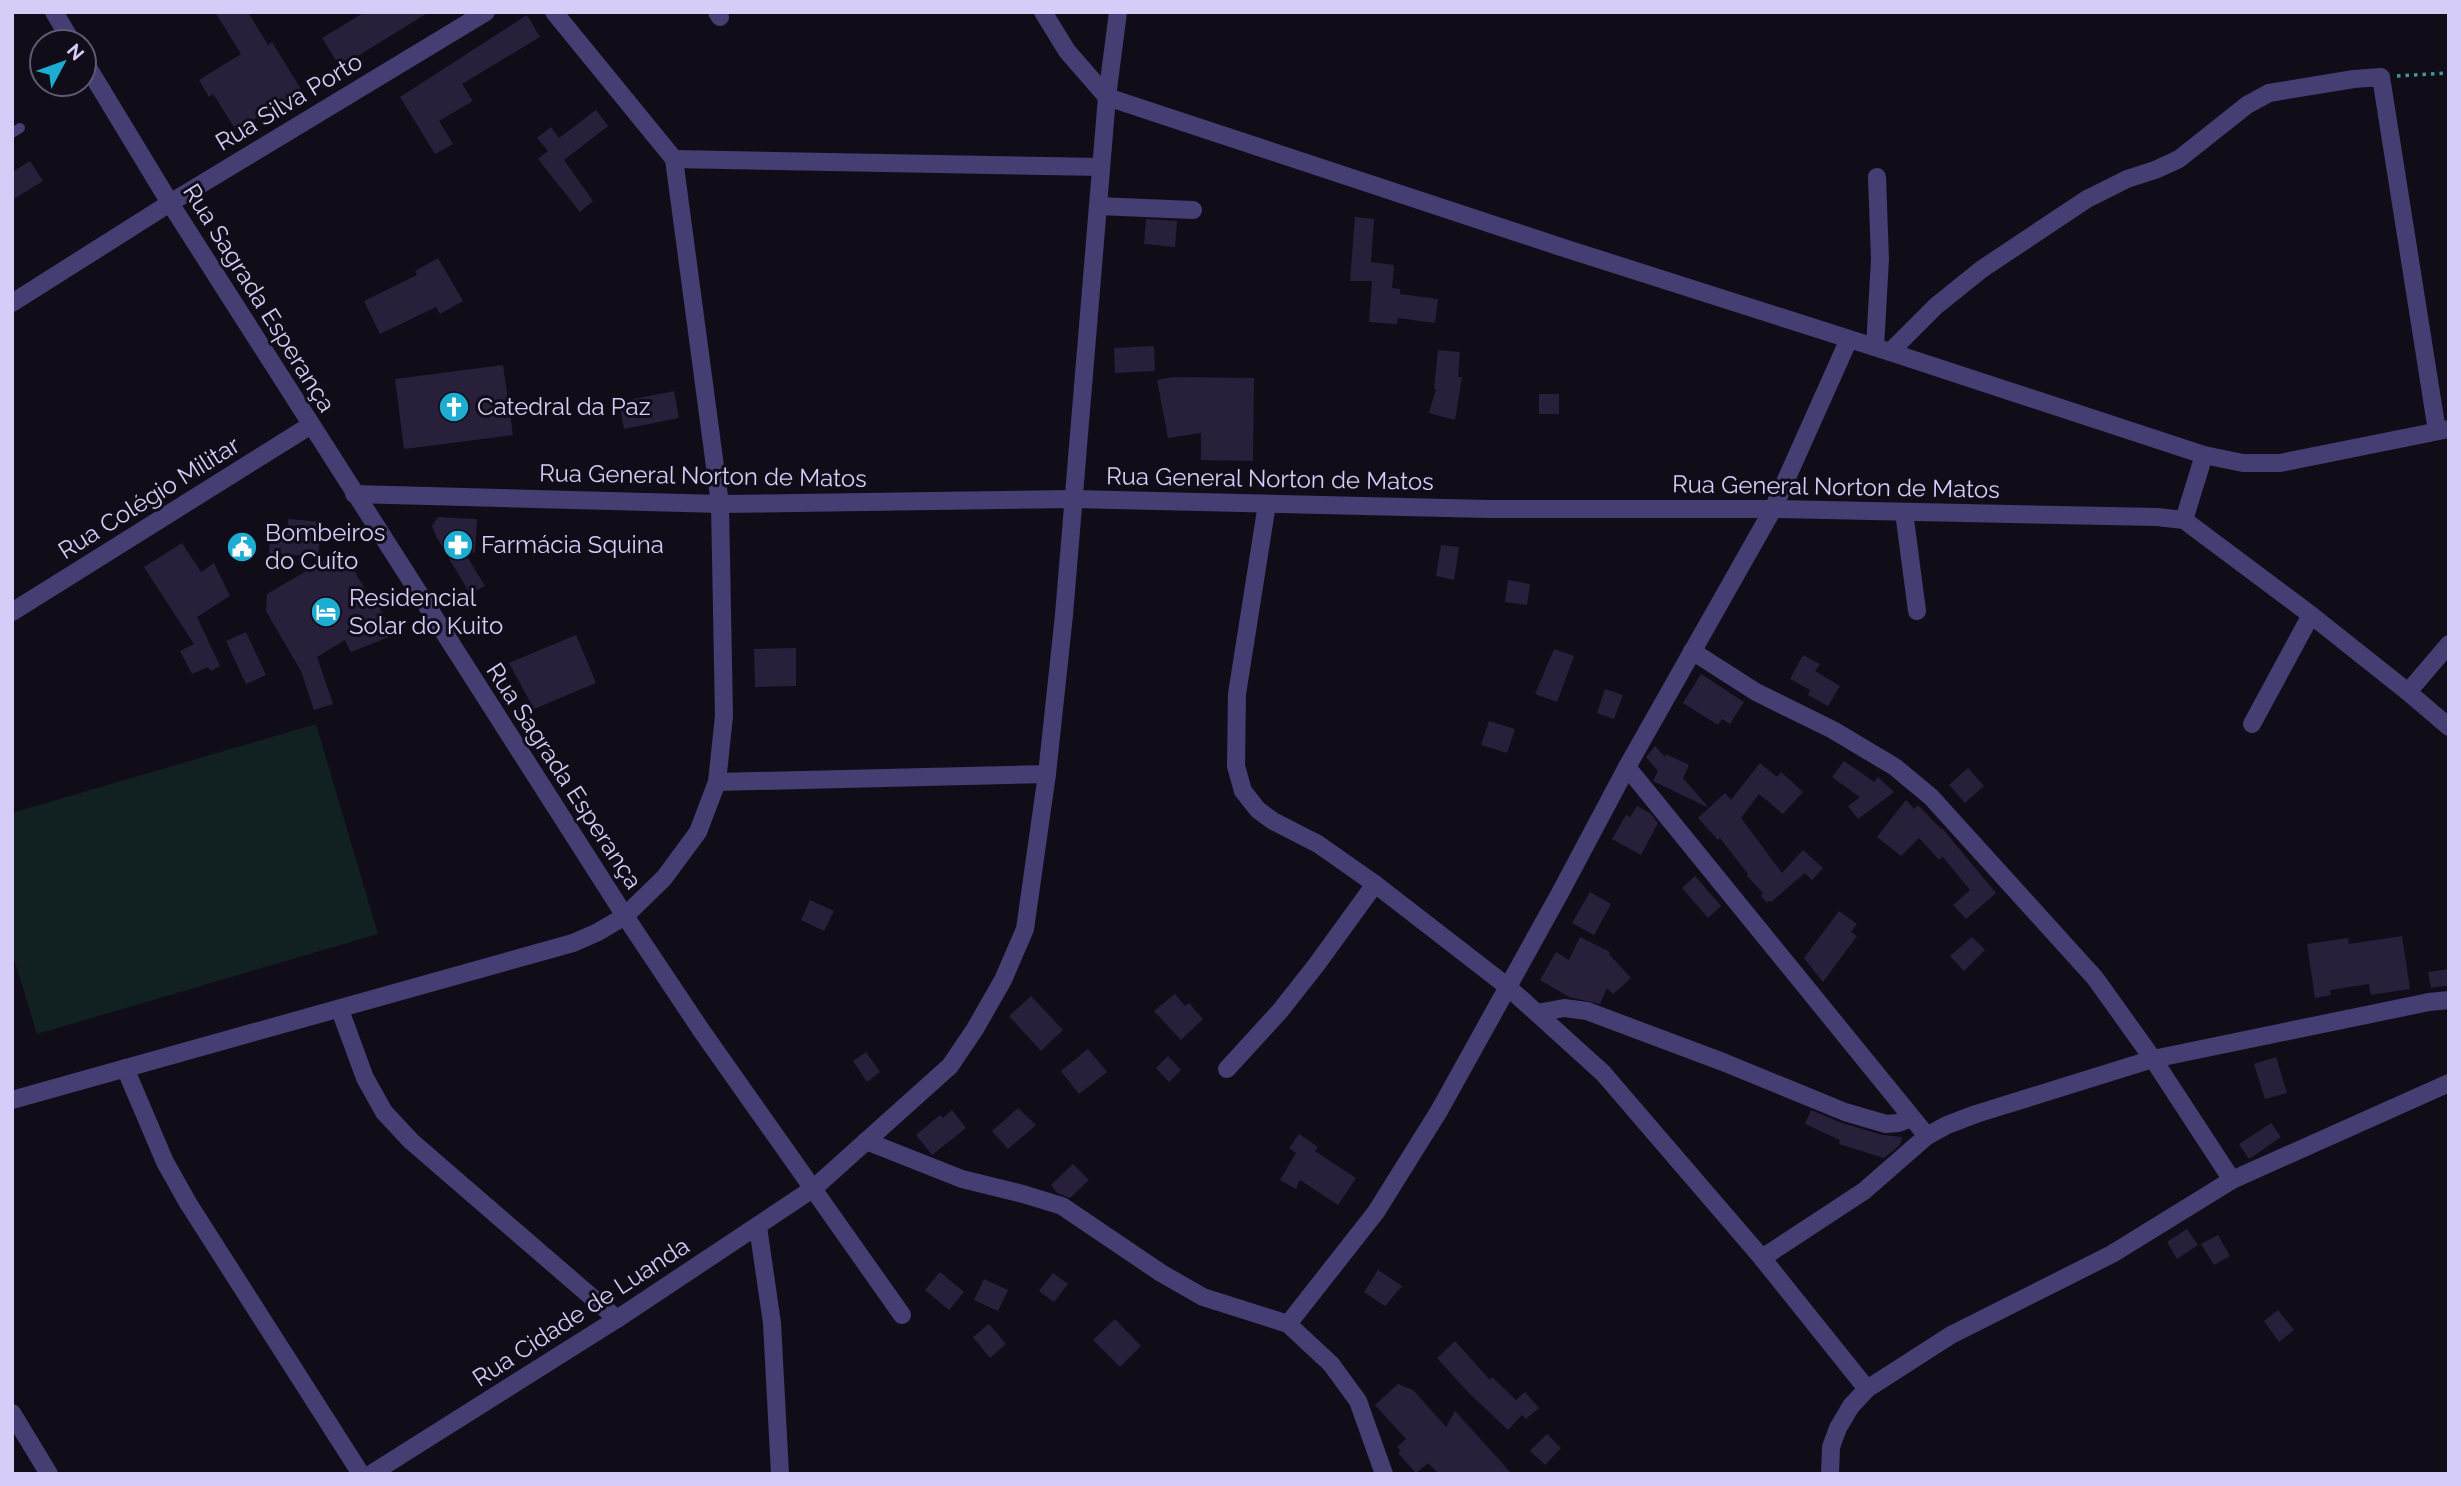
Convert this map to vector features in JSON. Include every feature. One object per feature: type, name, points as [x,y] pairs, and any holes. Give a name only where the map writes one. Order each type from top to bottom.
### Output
[{"type":"street","points":[[54,12],[64,28]]},
{"type":"street","name":"Rua Silva Porto","points":[[12,303],[170,203],[486,12]]},
{"type":"street","points":[[12,1100],[573,943],[625,916],[664,878],[698,832],[717,782],[724,716],[720,504],[674,159],[554,12]]},
{"type":"street","points":[[1043,12],[1068,51],[1107,97],[2204,455],[2243,463],[2280,464],[2443,430],[2381,77],[2269,93],[2248,105],[2179,159],[2127,178],[2087,199],[1982,269],[1882,349]]},
{"type":"street","name":"Rua Cidade de Luanda","points":[[371,1474],[617,1319],[814,1188],[950,1066],[975,1029],[1003,979],[1025,929],[1047,774],[1074,499],[1107,97],[1118,12]]},
{"type":"street","name":"Rua Sagrada Esperança","points":[[98,84],[354,494],[625,916],[701,1030],[902,1315]]},
{"type":"street","points":[[674,159],[1101,167]]},
{"type":"street","points":[[1877,177],[1882,349]]},
{"type":"street","points":[[1098,206],[1193,210]]},
{"type":"street","points":[[1288,1324],[1376,1212],[1439,1111],[1627,766],[1773,509],[1849,339]]},
{"type":"street","name":"Rua Colégio Militar","points":[[15,605],[311,425]]},
{"type":"street","points":[[2204,455],[2184,520],[2311,615],[2449,727]]},
{"type":"street","name":"Rua General Norton de Matos","points":[[354,494],[720,504],[1074,499],[1488,509],[1773,509],[2157,517],[2184,520]]},
{"type":"street","points":[[1267,504],[1237,694],[1236,766],[1243,791],[1258,810],[1273,821],[1318,844],[1375,884],[1508,987],[1603,1073],[1762,1258],[1867,1389]]},
{"type":"street","points":[[1904,512],[1917,611]]},
{"type":"street","points":[[2252,724],[2311,615]]},
{"type":"street","points":[[2408,692],[2449,644]]},
{"type":"street","points":[[1692,651],[1756,692],[1833,730],[1895,767],[1931,797],[2095,978],[2153,1059],[2232,1180]]},
{"type":"street","points":[[1627,766],[1927,1136]]},
{"type":"street","points":[[717,782],[1047,774]]},
{"type":"street","points":[[1227,1069],[1280,1011],[1375,884]]},
{"type":"street","points":[[1762,1258],[1864,1191],[1927,1136],[1976,1114],[2153,1059],[2416,1004],[2449,1000]]},
{"type":"street","points":[[1537,1013],[1564,1008],[1587,1011],[1845,1112],[1886,1124],[1898,1124],[1911,1118]]},
{"type":"street","points":[[340,1010],[365,1078],[384,1111],[411,1142],[617,1319]]},
{"type":"street","points":[[125,1068],[165,1162],[188,1203],[361,1474]]},
{"type":"street","points":[[1829,1474],[1831,1447],[1838,1427],[1851,1406],[1867,1389],[1951,1335],[2112,1254],[2232,1180],[2449,1083]]},
{"type":"street","points":[[866,1141],[962,1179],[1062,1206],[1161,1273],[1203,1297],[1288,1324],[1331,1364],[1358,1401],[1384,1474]]},
{"type":"street","points":[[758,1227],[772,1323],[780,1474]]},
{"type":"street","points":[[12,1413],[49,1474]]},
{"type":"path","points":[[2381,77],[2449,73]]},
{"type":"shaded area","points":[[316,724],[378,934],[37,1034],[12,952],[12,813]]},
{"type":"building","points":[[215,12],[248,12],[268,45],[272,42],[302,91],[236,130],[213,94],[209,97],[199,80],[241,54]]},
{"type":"building","points":[[365,12],[429,12],[340,67],[322,38]]},
{"type":"building","points":[[527,15],[540,37],[462,84],[473,101],[439,121],[453,144],[435,154],[400,97]]},
{"type":"building","points":[[596,110],[608,126],[564,160],[593,201],[580,212],[538,159],[548,151],[537,138],[551,127],[559,138]]},
{"type":"building","points":[[30,161],[43,181],[12,200],[12,172]]},
{"type":"building","points":[[1355,217],[1374,219],[1371,262],[1394,265],[1392,288],[1400,289],[1400,294],[1438,299],[1435,323],[1398,318],[1397,324],[1369,322],[1372,281],[1350,281]]},
{"type":"building","points":[[1146,219],[1177,221],[1175,247],[1144,244]]},
{"type":"building","points":[[438,258],[463,301],[440,314],[436,307],[380,334],[364,301],[417,275],[415,271]]},
{"type":"building","points":[[1154,346],[1155,371],[1115,373],[1114,348]]},
{"type":"building","points":[[1438,350],[1460,352],[1458,377],[1462,377],[1455,420],[1429,413],[1436,389]]},
{"type":"building","name":"Catedral da Paz","points":[[503,365],[513,435],[404,449],[395,379]]},
{"type":"building","points":[[1173,377],[1254,378],[1253,461],[1201,460],[1201,433],[1168,438],[1157,380]]},
{"type":"building","points":[[674,391],[679,418],[624,429],[619,402]]},
{"type":"building","points":[[1539,394],[1559,394],[1559,414],[1539,414]]},
{"type":"building","name":"Farmácia Squina","points":[[438,517],[477,519],[475,552],[466,555],[485,586],[470,594],[432,526]]},
{"type":"building","points":[[288,519],[321,522],[318,557],[269,553],[270,534],[287,535]]},
{"type":"building","points":[[182,543],[201,572],[214,563],[230,596],[197,617],[220,666],[211,671],[208,667],[192,674],[180,651],[194,644],[144,567]]},
{"type":"building","points":[[1441,545],[1459,547],[1454,580],[1436,576]]},
{"type":"building","points":[[337,553],[344,553],[370,598],[373,596],[394,635],[351,652],[345,640],[317,657],[333,704],[314,710],[301,671],[266,611],[267,594]]},
{"type":"building","points":[[1508,580],[1530,584],[1527,605],[1505,602]]},
{"type":"building","points":[[246,632],[266,675],[246,684],[226,641]]},
{"type":"building","points":[[576,635],[596,683],[534,709],[509,663]]},
{"type":"building","points":[[796,648],[796,686],[755,687],[754,649]]},
{"type":"building","points":[[1554,649],[1574,656],[1557,702],[1535,694]]},
{"type":"building","points":[[1803,655],[1820,664],[1815,671],[1840,686],[1828,706],[1808,695],[1810,690],[1790,679]]},
{"type":"building","points":[[1701,674],[1744,702],[1730,724],[1722,719],[1718,725],[1683,703]]},
{"type":"building","points":[[1605,689],[1623,695],[1614,719],[1597,713]]},
{"type":"building","points":[[1489,721],[1515,729],[1507,753],[1481,745]]},
{"type":"building","points":[[1655,746],[1665,757],[1666,754],[1689,765],[1683,778],[1709,808],[1653,781],[1658,771],[1646,757]]},
{"type":"building","points":[[1844,761],[1874,782],[1878,777],[1894,792],[1858,819],[1848,806],[1860,797],[1832,777]]},
{"type":"building","points":[[1760,763],[1777,777],[1781,772],[1803,792],[1783,814],[1759,794],[1741,818],[1782,873],[1803,850],[1823,868],[1812,880],[1805,873],[1767,903],[1761,896],[1763,893],[1747,876],[1720,838],[1718,840],[1698,818],[1725,793],[1731,800]]},
{"type":"building","points":[[1968,768],[1984,786],[1965,803],[1949,785]]},
{"type":"building","points":[[1906,800],[1914,809],[1918,805],[1942,828],[1996,893],[1966,919],[1953,905],[1970,890],[1943,857],[1939,860],[1919,838],[1901,856],[1877,837]]},
{"type":"building","points":[[1637,806],[1650,813],[1658,823],[1641,855],[1612,839],[1626,815],[1630,817]]},
{"type":"building","points":[[1695,876],[1721,906],[1708,918],[1682,888]]},
{"type":"building","points":[[1590,892],[1611,904],[1594,935],[1572,923]]},
{"type":"building","points":[[810,900],[834,911],[824,931],[801,920]]},
{"type":"building","points":[[1839,911],[1857,924],[1851,932],[1857,936],[1823,982],[1804,958]]},
{"type":"building","points":[[2402,936],[2410,989],[2371,995],[2369,984],[2330,990],[2331,995],[2315,998],[2307,944],[2348,938],[2349,944]]},
{"type":"building","points":[[1580,937],[1610,952],[1631,978],[1613,994],[1607,988],[1600,1004],[1569,997],[1540,980],[1556,952],[1569,960]]},
{"type":"building","points":[[1972,937],[1985,950],[1964,971],[1950,956]]},
{"type":"building","points":[[2449,969],[2449,985],[2431,988],[2428,972]]},
{"type":"building","points":[[1175,994],[1185,1006],[1189,1003],[1203,1019],[1181,1040],[1154,1011]]},
{"type":"building","points":[[1031,996],[1063,1030],[1041,1051],[1009,1016]]},
{"type":"building","points":[[1088,1049],[1107,1072],[1079,1094],[1061,1071]]},
{"type":"building","points":[[866,1052],[880,1072],[867,1082],[853,1061]]},
{"type":"building","points":[[1168,1056],[1181,1070],[1169,1082],[1156,1068]]},
{"type":"building","points":[[2276,1057],[2287,1093],[2265,1099],[2254,1064]]},
{"type":"building","points":[[1018,1108],[1036,1125],[1008,1149],[992,1131]]},
{"type":"building","points":[[952,1110],[966,1128],[932,1155],[916,1135],[940,1115],[943,1118]]},
{"type":"building","points":[[1811,1110],[1842,1123],[1883,1135],[1902,1137],[1900,1145],[1884,1158],[1839,1144],[1840,1140],[1805,1124]]},
{"type":"building","points":[[2271,1123],[2281,1137],[2249,1159],[2239,1144]]},
{"type":"building","points":[[1299,1134],[1318,1147],[1315,1151],[1356,1178],[1338,1205],[1300,1180],[1296,1189],[1280,1180],[1296,1153],[1289,1148]]},
{"type":"building","points":[[1073,1164],[1089,1180],[1070,1198],[1057,1193],[1051,1185]]},
{"type":"building","points":[[2187,1229],[2198,1245],[2177,1259],[2167,1242]]},
{"type":"building","points":[[2218,1235],[2230,1256],[2214,1265],[2201,1244]]},
{"type":"building","points":[[1378,1270],[1402,1286],[1385,1306],[1364,1292]]},
{"type":"building","points":[[940,1272],[964,1292],[949,1310],[925,1290]]},
{"type":"building","points":[[1053,1273],[1068,1284],[1054,1302],[1039,1291]]},
{"type":"building","points":[[984,1279],[1008,1290],[998,1311],[974,1300]]},
{"type":"building","points":[[2278,1310],[2294,1330],[2279,1342],[2264,1321]]},
{"type":"building","points":[[1115,1319],[1141,1346],[1120,1367],[1093,1340]]},
{"type":"building","points":[[989,1324],[1006,1344],[990,1358],[973,1337]]},
{"type":"building","points":[[1455,1341],[1490,1380],[1492,1377],[1516,1400],[1525,1392],[1539,1408],[1526,1419],[1522,1415],[1508,1430],[1437,1358]]},
{"type":"building","points":[[1398,1384],[1413,1390],[1446,1427],[1455,1411],[1512,1474],[1439,1474],[1428,1463],[1416,1473],[1398,1453],[1401,1451],[1397,1447],[1406,1439],[1375,1405]]},
{"type":"building","points":[[1547,1434],[1561,1448],[1545,1465],[1530,1451]]},
{"type":"place","name":"Catedral da Paz","points":[[454,407]]},
{"type":"place","name":"Farmácia Squina","points":[[458,545]]},
{"type":"place","name":"Bombeiros do Cuíto","points":[[242,547]]},
{"type":"place","name":"Residencial Solar do Kuito","points":[[326,612]]}]
